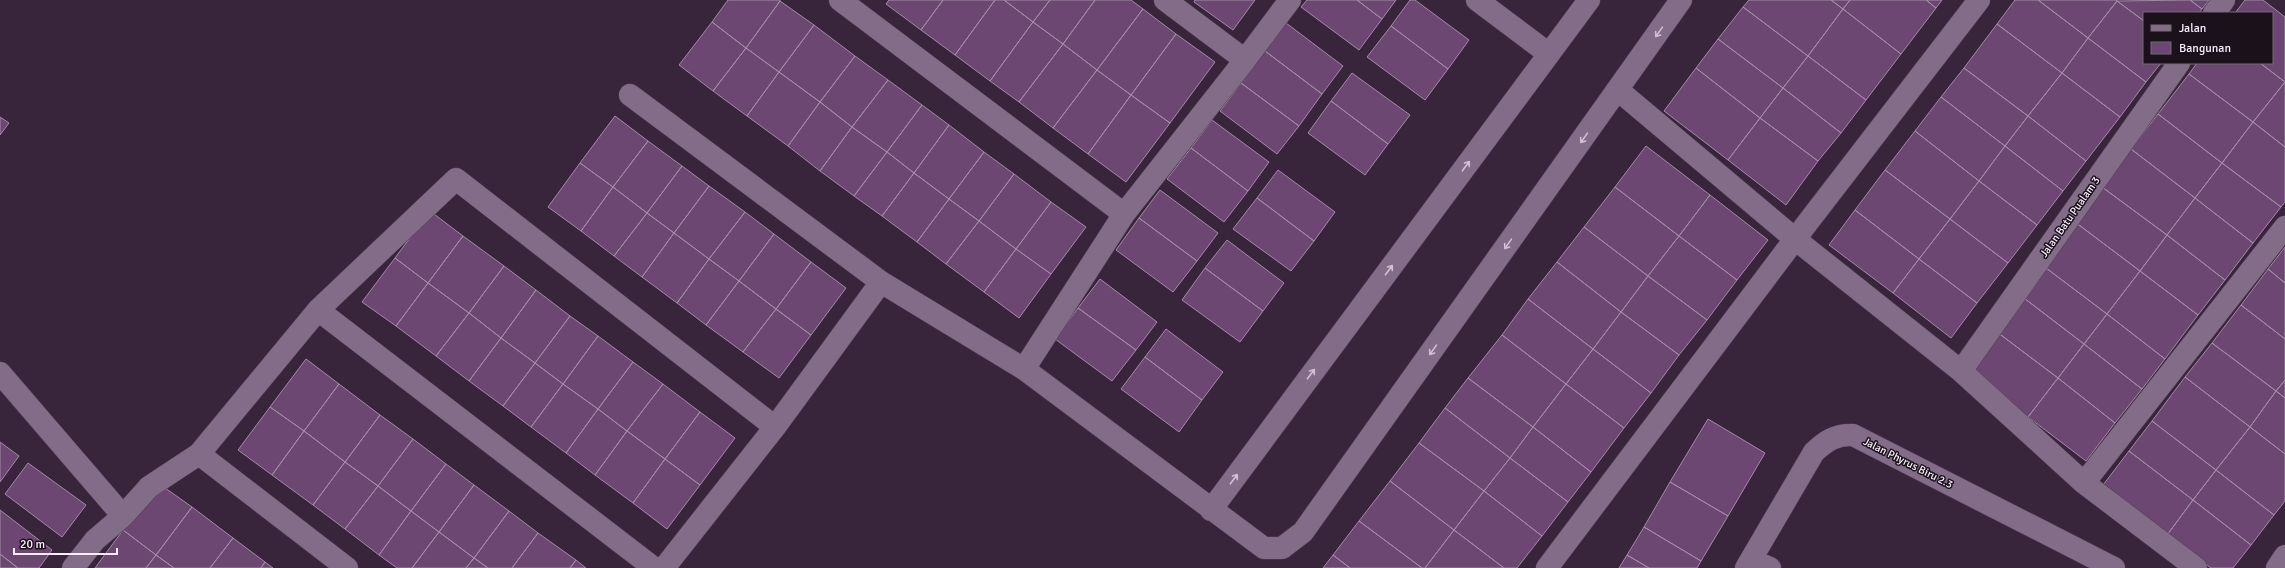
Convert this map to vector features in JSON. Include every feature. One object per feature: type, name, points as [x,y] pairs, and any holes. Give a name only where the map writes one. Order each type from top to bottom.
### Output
[{"type":"street","points":[[840,0],[1124,214]]},
{"type":"street","points":[[1166,0],[1245,60]]},
{"type":"street","points":[[1024,369],[1124,214],[1245,60],[1290,0]]},
{"type":"street","points":[[1476,0],[1550,54]]},
{"type":"street","points":[[1210,510],[1589,0]]},
{"type":"street","points":[[630,94],[881,282],[1024,369],[1210,510],[1264,548],[1282,548],[1303,532],[1681,0]]},
{"type":"street","points":[[1547,568],[1795,239],[1979,0]]},
{"type":"street","points":[[2215,12],[2224,0]]},
{"type":"street","name":"Jalan Batu Pualam 3","points":[[1961,371],[2178,64]]},
{"type":"street","points":[[1618,90],[1795,239],[1961,371],[2084,482],[2196,568]]},
{"type":"street","points":[[73,568],[95,540],[123,516],[149,487],[165,475],[199,454],[318,310],[456,179],[775,427]]},
{"type":"street","points":[[2084,482],[2285,227]]},
{"type":"street","points":[[664,568],[775,427],[881,282]]},
{"type":"street","points":[[318,310],[654,568]]},
{"type":"street","points":[[0,373],[123,516]]},
{"type":"street","name":"Jalan Phyrus Biru 2.3","points":[[1756,565],[1814,452],[1822,444],[1842,434],[1853,435],[2114,568]]},
{"type":"street","points":[[199,454],[347,568]]},
{"type":"street","points":[[2276,568],[2285,556]]},
{"type":"building","points":[[728,0],[780,1],[746,48],[712,22]]},
{"type":"building","points":[[889,0],[943,0],[921,30],[886,4]]},
{"type":"building","points":[[943,0],[995,0],[955,55],[921,30]]},
{"type":"building","points":[[995,0],[1004,0],[1033,22],[990,81],[955,55]]},
{"type":"building","points":[[1004,0],[1050,0],[1033,22]]},
{"type":"building","points":[[1050,0],[1095,0],[1063,44],[1033,22]]},
{"type":"building","points":[[1095,0],[1131,0],[1143,9],[1097,70],[1063,44]]},
{"type":"building","points":[[1195,0],[1255,0],[1233,30],[1194,2]]},
{"type":"building","points":[[1307,0],[1357,0],[1382,19],[1359,50],[1301,7]]},
{"type":"building","points":[[1357,0],[1396,0],[1382,19]]},
{"type":"building","points":[[1410,0],[1415,0],[1469,40],[1448,69],[1391,26]]},
{"type":"building","points":[[1749,0],[1831,0],[1843,9],[1808,56],[1743,7]]},
{"type":"building","points":[[1831,0],[1850,0],[1843,9]]},
{"type":"building","points":[[1850,0],[1926,0],[1936,8],[1901,54],[1843,9]]},
{"type":"building","points":[[1926,0],[1942,0],[1936,8]]},
{"type":"building","points":[[2015,0],[2038,0],[2088,38],[2062,73],[1997,24]]},
{"type":"building","points":[[2038,0],[2116,0],[2117,1],[2088,38]]},
{"type":"building","points":[[2190,0],[2202,9],[2200,12],[2143,12],[2143,20],[2117,1]]},
{"type":"building","points":[[2190,0],[2209,0],[2202,9]]},
{"type":"building","points":[[2245,0],[2263,0],[2285,17],[2285,82],[2261,64],[2273,64],[2273,12],[2236,12]]},
{"type":"building","points":[[780,1],[814,25],[779,72],[746,48]]},
{"type":"building","points":[[2117,1],[2143,20],[2143,64],[2160,64],[2146,82],[2088,38]]},
{"type":"building","points":[[1743,7],[1808,56],[1783,88],[1718,39]]},
{"type":"building","points":[[1143,9],[1176,34],[1131,95],[1097,70]]},
{"type":"building","points":[[1843,9],[1901,54],[1866,100],[1808,56]]},
{"type":"building","points":[[712,22],[746,48],[713,91],[679,65]]},
{"type":"building","points":[[1033,22],[1063,44],[1019,102],[990,81]]},
{"type":"building","points":[[1286,23],[1343,66],[1322,94],[1265,51]]},
{"type":"building","points":[[1997,24],[2062,73],[2028,116],[1964,68]]},
{"type":"building","points":[[814,25],[855,56],[820,102],[779,72]]},
{"type":"building","points":[[1391,26],[1448,69],[1425,100],[1367,57]]},
{"type":"building","points":[[1176,34],[1215,62],[1170,123],[1131,95]]},
{"type":"building","points":[[2088,38],[2146,82],[2120,117],[2062,73]]},
{"type":"building","points":[[1718,39],[1783,88],[1760,118],[1696,68]]},
{"type":"building","points":[[1063,44],[1097,70],[1053,128],[1019,102]]},
{"type":"building","points":[[746,48],[779,72],[747,116],[713,91]]},
{"type":"building","points":[[1265,51],[1322,94],[1299,126],[1241,83]]},
{"type":"building","points":[[855,56],[888,80],[852,127],[820,102]]},
{"type":"building","points":[[1808,56],[1866,100],[1841,133],[1783,88]]},
{"type":"building","points":[[2196,64],[2261,64],[2285,82],[2253,122],[2189,74]]},
{"type":"building","points":[[1696,68],[1760,118],[1728,160],[1664,111]]},
{"type":"building","points":[[1964,68],[2028,116],[2005,146],[1941,97]]},
{"type":"building","points":[[1097,70],[1131,95],[1088,154],[1053,128]]},
{"type":"building","points":[[779,72],[820,102],[788,146],[747,116]]},
{"type":"building","points":[[1352,73],[1410,115],[1388,144],[1331,101]]},
{"type":"building","points":[[2062,73],[2120,117],[2086,161],[2028,116]]},
{"type":"building","points":[[2189,74],[2253,122],[2222,163],[2158,114]]},
{"type":"building","points":[[888,80],[922,105],[887,152],[852,127]]},
{"type":"building","points":[[2285,82],[2285,147],[2253,122]]},
{"type":"building","points":[[1241,83],[1299,126],[1277,154],[1220,111]]},
{"type":"building","points":[[1783,88],[1841,133],[1818,161],[1760,118]]},
{"type":"building","points":[[1131,95],[1170,123],[1126,182],[1088,154]]},
{"type":"building","points":[[1941,97],[2005,146],[1979,181],[1915,131]]},
{"type":"building","points":[[1331,101],[1388,144],[1365,175],[1308,133]]},
{"type":"building","points":[[820,102],[852,127],[820,171],[788,146]]},
{"type":"building","points":[[922,105],[949,125],[914,173],[887,152]]},
{"type":"building","points":[[2158,114],[2222,163],[2195,198],[2131,149]]},
{"type":"building","points":[[615,116],[648,141],[613,187],[580,163]]},
{"type":"building","points":[[2028,116],[2086,161],[2063,191],[2005,146]]},
{"type":"building","points":[[0,117],[9,123],[0,135]]},
{"type":"building","points":[[1760,118],[1818,161],[1786,205],[1728,160]]},
{"type":"building","points":[[1212,120],[1269,162],[1248,191],[1191,148]]},
{"type":"building","points":[[2253,122],[2285,147],[2285,202],[2281,207],[2222,163]]},
{"type":"building","points":[[949,125],[984,152],[949,199],[914,173]]},
{"type":"building","points":[[852,127],[887,152],[854,196],[820,171]]},
{"type":"building","points":[[1915,131],[1979,181],[1950,219],[1885,170]]},
{"type":"building","points":[[648,141],[682,166],[647,213],[613,187]]},
{"type":"building","points":[[1646,146],[1710,195],[1679,236],[1615,187]]},
{"type":"building","points":[[2005,146],[2063,191],[2037,225],[1979,181]]},
{"type":"building","points":[[1191,148],[1248,191],[1224,222],[1167,179]]},
{"type":"building","points":[[2131,149],[2195,198],[2167,235],[2102,187]]},
{"type":"building","points":[[887,152],[914,173],[882,216],[854,196]]},
{"type":"building","points":[[984,152],[1014,174],[979,221],[949,199]]},
{"type":"building","points":[[580,163],[613,187],[581,231],[548,207]]},
{"type":"building","points":[[2222,163],[2281,207],[2253,243],[2195,198]]},
{"type":"building","points":[[682,166],[709,186],[674,233],[647,213]]},
{"type":"building","points":[[1278,170],[1335,212],[1314,241],[1257,198]]},
{"type":"building","points":[[1885,170],[1950,219],[1919,259],[1855,210]]},
{"type":"building","points":[[914,173],[949,199],[917,242],[882,216]]},
{"type":"building","points":[[1014,174],[1051,202],[1016,249],[979,221]]},
{"type":"building","points":[[1979,181],[2037,225],[2008,263],[1950,219]]},
{"type":"building","points":[[709,186],[745,212],[709,259],[674,233]]},
{"type":"building","points":[[613,187],[647,213],[614,256],[581,231]]},
{"type":"building","points":[[1615,187],[1679,236],[1648,276],[1584,227]]},
{"type":"building","points":[[2102,187],[2167,235],[2140,271],[2075,222]]},
{"type":"building","points":[[1160,190],[1218,233],[1197,261],[1139,218]]},
{"type":"building","points":[[1710,195],[1768,240],[1737,280],[1679,236]]},
{"type":"building","points":[[1257,198],[1314,241],[1291,271],[1233,229]]},
{"type":"building","points":[[2195,198],[2253,243],[2225,280],[2167,235]]},
{"type":"building","points":[[949,199],[979,221],[946,264],[917,242]]},
{"type":"building","points":[[1051,202],[1086,227],[1051,274],[1016,249]]},
{"type":"building","points":[[1855,210],[1919,259],[1893,293],[1829,245]]},
{"type":"building","points":[[430,211],[463,236],[428,283],[395,258]]},
{"type":"building","points":[[745,212],[774,234],[739,281],[709,259]]},
{"type":"building","points":[[647,213],[674,233],[642,277],[614,256]]},
{"type":"building","points":[[1139,218],[1197,261],[1173,292],[1116,250]]},
{"type":"building","points":[[1950,219],[2008,263],[1977,303],[1919,259]]},
{"type":"building","points":[[979,221],[1016,249],[984,292],[946,264]]},
{"type":"building","points":[[2075,222],[2140,271],[2107,314],[2042,265]]},
{"type":"building","points":[[1584,227],[1648,276],[1621,312],[1557,262]]},
{"type":"building","points":[[674,233],[709,259],[677,303],[642,277]]},
{"type":"building","points":[[774,234],[811,262],[776,309],[739,281]]},
{"type":"building","points":[[2167,235],[2225,280],[2198,315],[2140,271]]},
{"type":"building","points":[[463,236],[504,266],[469,313],[428,283]]},
{"type":"building","points":[[1679,236],[1737,280],[1707,320],[1648,276]]},
{"type":"building","points":[[1227,240],[1284,283],[1263,311],[1205,268]]},
{"type":"building","points":[[2285,247],[2285,283],[2268,269]]},
{"type":"building","points":[[1016,249],[1051,274],[1019,318],[984,292]]},
{"type":"building","points":[[395,258],[428,283],[396,326],[362,302]]},
{"type":"building","points":[[709,259],[739,281],[706,325],[677,303]]},
{"type":"building","points":[[1919,259],[1977,303],[1951,338],[1893,293]]},
{"type":"building","points":[[811,262],[846,288],[811,335],[776,309]]},
{"type":"building","points":[[1557,262],[1621,312],[1593,349],[1528,299]]},
{"type":"building","points":[[2042,265],[2107,314],[2084,344],[2020,295]]},
{"type":"building","points":[[504,266],[536,290],[501,338],[469,313]]},
{"type":"building","points":[[1205,268],[1263,311],[1240,342],[1182,300]]},
{"type":"building","points":[[2268,269],[2285,283],[2285,339],[2241,305]]},
{"type":"building","points":[[2140,271],[2198,315],[2165,359],[2107,314]]},
{"type":"building","points":[[1648,276],[1707,320],[1679,355],[1621,312]]},
{"type":"building","points":[[1100,279],[1157,322],[1136,350],[1078,308]]},
{"type":"building","points":[[739,281],[776,309],[743,352],[706,325]]},
{"type":"building","points":[[428,283],[469,313],[436,356],[396,326]]},
{"type":"building","points":[[536,290],[570,316],[535,363],[501,338]]},
{"type":"building","points":[[2020,295],[2084,344],[2058,378],[1993,329]]},
{"type":"building","points":[[1528,299],[1593,349],[1566,384],[1502,335]]},
{"type":"building","points":[[2241,305],[2285,339],[2285,380],[2276,391],[2212,343]]},
{"type":"building","points":[[1078,308],[1136,350],[1112,381],[1055,339]]},
{"type":"building","points":[[776,309],[811,335],[779,378],[743,352]]},
{"type":"building","points":[[1621,312],[1679,355],[1651,393],[1593,349]]},
{"type":"building","points":[[469,313],[501,338],[469,381],[436,356]]},
{"type":"building","points":[[2107,314],[2165,359],[2142,389],[2084,344]]},
{"type":"building","points":[[570,316],[598,336],[563,384],[535,363]]},
{"type":"building","points":[[1166,329],[1223,372],[1202,400],[1145,357]]},
{"type":"building","points":[[1993,329],[2058,378],[2028,417],[1964,368]]},
{"type":"building","points":[[1502,335],[1566,384],[1533,427],[1468,378]]},
{"type":"building","points":[[598,336],[633,362],[598,409],[563,384]]},
{"type":"building","points":[[501,338],[535,363],[503,406],[469,381]]},
{"type":"building","points":[[2212,343],[2276,391],[2250,427],[2185,377]]},
{"type":"building","points":[[2084,344],[2142,389],[2115,423],[2058,378]]},
{"type":"building","points":[[1593,349],[1651,393],[1624,428],[1566,384]]},
{"type":"building","points":[[1145,357],[1202,400],[1179,432],[1121,389]]},
{"type":"building","points":[[306,359],[339,384],[304,431],[270,407]]},
{"type":"building","points":[[633,362],[663,384],[627,431],[598,409]]},
{"type":"building","points":[[535,363],[563,384],[531,427],[503,406]]},
{"type":"building","points":[[2185,377],[2250,427],[2216,470],[2152,421]]},
{"type":"building","points":[[1468,378],[1533,427],[1510,458],[1445,408]]},
{"type":"building","points":[[2058,378],[2115,423],[2086,461],[2028,417]]},
{"type":"building","points":[[2285,380],[2285,398],[2276,391]]},
{"type":"building","points":[[339,384],[380,415],[345,462],[304,431]]},
{"type":"building","points":[[563,384],[598,409],[566,453],[531,427]]},
{"type":"building","points":[[663,384],[700,412],[665,459],[627,431]]},
{"type":"building","points":[[1566,384],[1624,428],[1591,472],[1533,427]]},
{"type":"building","points":[[2276,391],[2285,398],[2285,454],[2250,427]]},
{"type":"building","points":[[270,407],[304,431],[272,475],[238,450]]},
{"type":"building","points":[[1445,408],[1510,458],[1484,491],[1419,443]]},
{"type":"building","points":[[598,409],[627,431],[595,475],[566,453]]},
{"type":"building","points":[[700,412],[735,438],[700,485],[665,459]]},
{"type":"building","points":[[380,415],[413,439],[378,486],[345,462]]},
{"type":"building","points":[[1708,419],[1765,453],[1728,516],[1670,482]]},
{"type":"building","points":[[2152,421],[2216,470],[2193,500],[2129,451]]},
{"type":"building","points":[[1533,427],[1591,472],[1568,502],[1510,458]]},
{"type":"building","points":[[2250,427],[2285,454],[2285,501],[2274,515],[2216,470]]},
{"type":"building","points":[[304,431],[345,462],[313,505],[272,475]]},
{"type":"building","points":[[627,431],[665,459],[633,503],[595,475]]},
{"type":"building","points":[[413,439],[446,464],[411,511],[378,486]]},
{"type":"building","points":[[0,442],[19,456],[0,482]]},
{"type":"building","points":[[1419,443],[1484,491],[1454,530],[1390,481]]},
{"type":"building","points":[[2129,451],[2193,500],[2167,535],[2103,485]]},
{"type":"building","points":[[1510,458],[1568,502],[1542,536],[1484,491]]},
{"type":"building","points":[[665,459],[700,485],[667,529],[633,503]]},
{"type":"building","points":[[345,462],[378,486],[345,529],[313,505]]},
{"type":"building","points":[[28,463],[86,505],[62,537],[5,494]]},
{"type":"building","points":[[446,464],[474,485],[439,532],[411,511]]},
{"type":"building","points":[[2216,470],[2274,515],[2251,545],[2193,500]]},
{"type":"building","points":[[1390,481],[1454,530],[1425,568],[1422,568],[1359,521]]},
{"type":"building","points":[[1670,482],[1728,516],[1701,561],[1644,527]]},
{"type":"building","points":[[158,483],[192,507],[156,555],[123,530]]},
{"type":"building","points":[[474,485],[509,511],[474,558],[439,532]]},
{"type":"building","points":[[378,486],[411,511],[379,555],[345,529]]},
{"type":"building","points":[[1484,491],[1542,536],[1517,568],[1504,568],[1454,530]]},
{"type":"building","points":[[2193,500],[2251,545],[2233,568],[2211,568],[2167,535]]},
{"type":"building","points":[[192,507],[233,538],[210,568],[174,568],[156,555]]},
{"type":"building","points":[[0,510],[52,550],[39,568],[18,568],[0,554]]},
{"type":"building","points":[[411,511],[439,532],[412,568],[397,568],[379,555]]},
{"type":"building","points":[[509,511],[538,533],[512,568],[488,568],[474,558]]},
{"type":"building","points":[[1359,521],[1422,568],[1350,568],[1333,555]]},
{"type":"building","points":[[1644,527],[1701,561],[1697,568],[1649,568],[1627,555]]},
{"type":"building","points":[[123,530],[156,555],[146,568],[95,568]]},
{"type":"building","points":[[1454,530],[1504,568],[1425,568]]},
{"type":"building","points":[[439,532],[474,558],[466,568],[412,568]]},
{"type":"building","points":[[538,533],[576,560],[570,568],[512,568]]},
{"type":"building","points":[[233,538],[265,562],[261,568],[210,568]]},
{"type":"building","points":[[0,554],[18,568],[0,568]]},
{"type":"building","points":[[156,555],[174,568],[146,568]]},
{"type":"building","points":[[1333,555],[1350,568],[1323,568]]},
{"type":"building","points":[[1627,555],[1649,568],[1619,568]]},
{"type":"building","points":[[474,558],[488,568],[466,568]]},
{"type":"building","points":[[576,560],[586,568],[570,568]]},
{"type":"building","points":[[265,562],[273,568],[261,568]]}]
